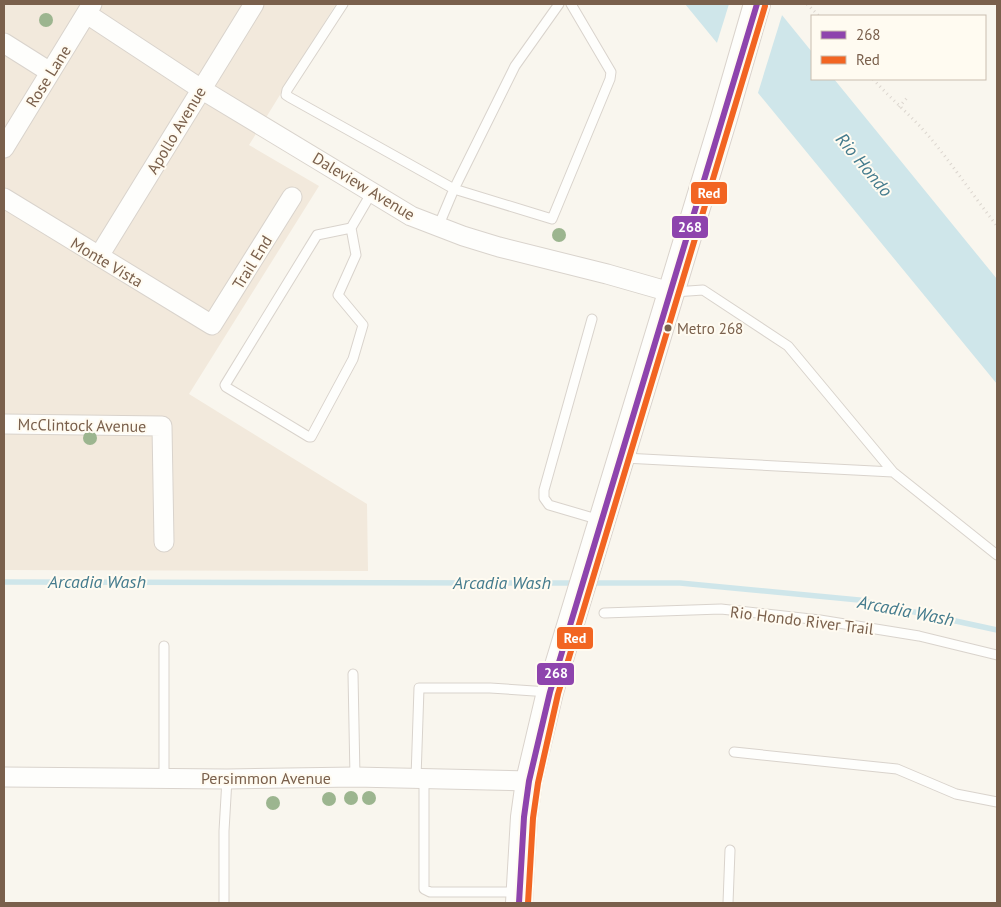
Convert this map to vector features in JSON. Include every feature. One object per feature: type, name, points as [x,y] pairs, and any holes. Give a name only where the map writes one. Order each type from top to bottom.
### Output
[{"type":"main road","points":[[519,897],[524,817],[529,781],[550,692],[757,4]]},
{"type":"street","name":"Apollo Avenue","points":[[99,256],[254,4]]},
{"type":"street","name":"Daleview Avenue","points":[[90,9],[201,89],[411,216],[499,247],[670,292]]},
{"type":"street","name":"Rose Lane","points":[[4,148],[90,9]]},
{"type":"street","points":[[4,43],[50,72]]},
{"type":"street","name":"Trail End","points":[[211,325],[214,324],[292,196]]},
{"type":"street","name":"Monte Vista","points":[[4,198],[211,325]]},
{"type":"street","name":"McClintock Avenue","points":[[4,424],[161,426],[164,542]]},
{"type":"street","name":"Persimmon Avenue","points":[[4,777],[227,779],[355,777],[529,781]]},
{"type":"lane","points":[[343,4],[287,90],[286,95],[454,189],[552,219],[610,79],[611,72],[571,4]]},
{"type":"lane","points":[[438,227],[454,189],[515,66],[558,4]]},
{"type":"lane","points":[[351,228],[317,235],[225,385],[310,437],[312,437],[353,359],[363,325],[338,294],[356,255],[351,228],[372,192]]},
{"type":"lane","points":[[670,292],[703,290],[788,346],[893,472],[997,555]]},
{"type":"lane","points":[[592,319],[544,490],[544,498],[548,505],[602,521]]},
{"type":"lane","points":[[621,458],[893,472]]},
{"type":"lane","name":"Rio Hondo River Trail","points":[[604,613],[721,609],[820,620],[919,636],[997,655]]},
{"type":"lane","points":[[164,646],[164,778]]},
{"type":"lane","points":[[353,674],[355,777]]},
{"type":"lane","points":[[519,897],[430,892],[424,889],[419,688],[490,688],[550,692]]},
{"type":"lane","points":[[734,752],[897,769],[956,794],[997,802]]},
{"type":"lane","points":[[224,903],[224,831],[227,779]]},
{"type":"lane","points":[[728,903],[730,850]]},
{"type":"path","points":[[807,4],[817,15]]},
{"type":"path","points":[[874,80],[932,140],[961,175],[997,226]]},
{"type":"path","points":[[899,107],[907,98]]},
{"type":"shaded area","points":[[4,4],[336,4],[249,145],[319,186],[189,394],[367,504],[368,571],[4,570]]},
{"type":"water","name":"Rio Hondo","points":[[685,4],[773,4],[811,51],[811,80],[835,80],[997,279],[997,384]]},
{"type":"pier","points":[[729,4],[776,4],[783,12],[757,96],[716,46]]},
{"type":"waterway","name":"Arcadia Wash","points":[[4,582],[577,583]]},
{"type":"waterway","name":"Arcadia Wash","points":[[591,583],[680,583],[859,600],[997,630]]},
{"type":"transit line","name":"268","points":[[519,903],[524,817],[529,781],[550,692],[757,4]]},
{"type":"transit line","name":"Red","points":[[528,903],[533,818],[538,783],[558,694],[765,6]]},
{"type":"place","name":"Metro 268","points":[[668,328]]}]
